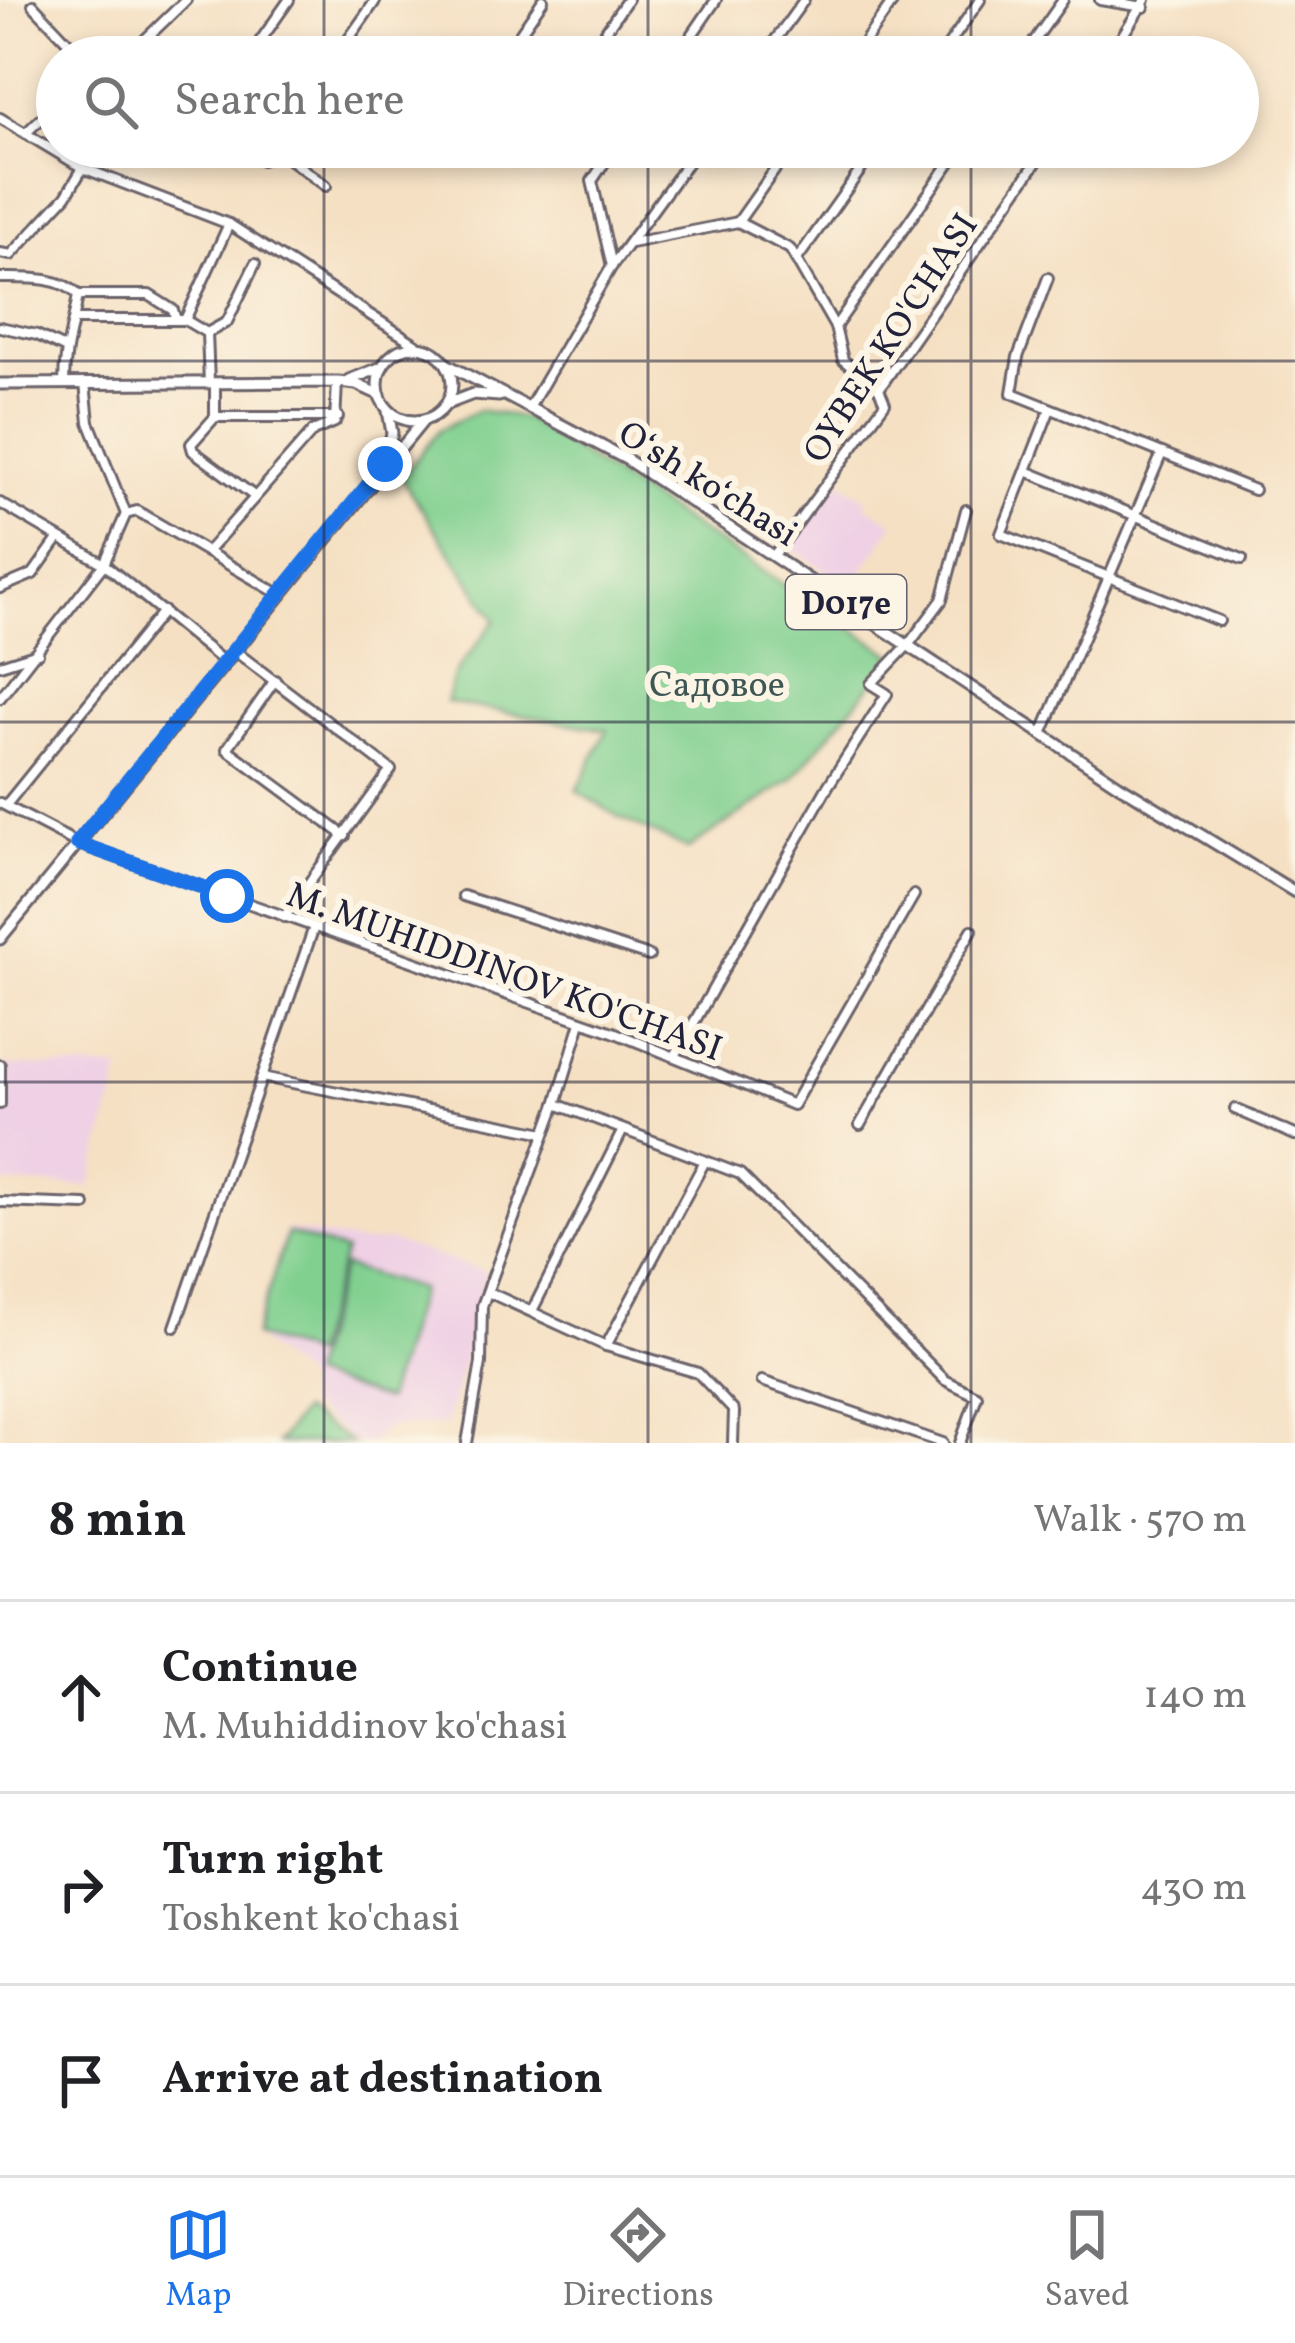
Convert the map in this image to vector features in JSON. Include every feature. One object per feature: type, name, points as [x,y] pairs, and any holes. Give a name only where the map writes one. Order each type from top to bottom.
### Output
[{"type":"main road","name":"D017e","points":[[420,347],[515,401]]},
{"type":"main road","points":[[337,382],[382,367],[398,351],[420,347]]},
{"type":"main road","points":[[0,939],[385,464],[424,420],[447,404],[453,385],[448,365]]},
{"type":"main road","points":[[382,367],[380,395],[392,433],[385,464]]},
{"type":"main road","points":[[0,384],[337,382],[380,395]]},
{"type":"main road","name":"D017e","points":[[447,404],[473,394],[515,401]]},
{"type":"main road","name":"Oʻsh koʻchasi","points":[[515,401],[626,459],[1042,734],[1295,892]]},
{"type":"main road","points":[[387,408],[404,419],[424,420]]},
{"type":"street","points":[[149,36],[186,0]]},
{"type":"street","points":[[264,36],[289,0]]},
{"type":"street","points":[[351,36],[376,0]]},
{"type":"street","points":[[518,36],[543,0]]},
{"type":"street","points":[[602,36],[627,0]]},
{"type":"street","points":[[691,36],[716,0]]},
{"type":"street","points":[[779,36],[804,0]]},
{"type":"street","points":[[869,36],[894,0]]},
{"type":"street","points":[[955,36],[980,0]]},
{"type":"street","points":[[1038,36],[1063,0]]},
{"type":"street","points":[[1100,0],[1144,3],[1123,36]]},
{"type":"street","points":[[33,5],[62,36]]},
{"type":"street","points":[[0,118],[36,139]]},
{"type":"street","points":[[26,133],[36,123]]},
{"type":"street","points":[[0,253],[11,255],[36,231],[83,168],[229,224],[420,347]]},
{"type":"street","points":[[300,168],[326,186]]},
{"type":"street","points":[[601,168],[592,181],[612,266]]},
{"type":"street","points":[[529,408],[612,266],[685,168]]},
{"type":"street","points":[[738,222],[775,168]]},
{"type":"street","points":[[798,258],[862,168]]},
{"type":"street","points":[[835,327],[946,168]]},
{"type":"street","name":"OYBEK KO'CHASI","points":[[775,554],[885,403],[879,388],[1032,168]]},
{"type":"street","points":[[631,243],[738,222],[790,249],[835,327],[843,360],[879,388]]},
{"type":"street","points":[[181,320],[229,224]]},
{"type":"street","points":[[207,333],[227,322],[255,264]]},
{"type":"street","points":[[0,278],[69,285],[79,295],[149,296],[207,333]]},
{"type":"street","points":[[1048,278],[1018,358],[1014,395],[1254,490]]},
{"type":"street","points":[[64,383],[64,348],[74,331],[79,295]]},
{"type":"street","points":[[74,320],[181,320]]},
{"type":"street","points":[[0,327],[38,335],[64,348]]},
{"type":"street","points":[[207,333],[215,417]]},
{"type":"street","points":[[207,552],[313,431],[338,417],[337,382]]},
{"type":"street","points":[[0,698],[104,565],[126,514],[89,422],[85,383]]},
{"type":"street","points":[[1050,409],[1001,534],[1220,621]]},
{"type":"street","points":[[254,496],[193,452],[190,444],[215,417],[338,417]]},
{"type":"street","points":[[1042,734],[1162,453]]},
{"type":"street","points":[[1026,471],[1242,559]]},
{"type":"street","points":[[0,503],[104,565],[224,662]]},
{"type":"street","points":[[675,1056],[828,786],[887,694],[871,684],[942,601],[966,510]]},
{"type":"street","points":[[126,514],[137,511],[279,594]]},
{"type":"street","points":[[0,588],[33,574],[58,539]]},
{"type":"street","points":[[3,804],[164,610]]},
{"type":"street","points":[[233,650],[390,767],[390,776],[284,917]]},
{"type":"street","points":[[0,665],[38,652]]},
{"type":"street","points":[[275,680],[227,749],[345,836]]},
{"type":"street","name":"M. MUHIDDINOV KO'CHASI","points":[[3,804],[77,843],[675,1056],[793,1105],[914,895]]},
{"type":"street","points":[[463,896],[649,956]]},
{"type":"street","points":[[175,1327],[314,927]]},
{"type":"street","points":[[860,1125],[972,930]]},
{"type":"street","points":[[467,1443],[481,1363],[482,1306],[581,1022]]},
{"type":"street","points":[[0,1064],[0,1104]]},
{"type":"street","points":[[262,1077],[544,1133]]},
{"type":"street","points":[[556,1104],[740,1174],[932,1368],[976,1396],[960,1443]]},
{"type":"street","points":[[1234,1109],[1295,1136]]},
{"type":"street","points":[[532,1311],[623,1130]]},
{"type":"street","points":[[606,1346],[705,1160]]},
{"type":"street","points":[[0,1202],[85,1205]]},
{"type":"street","points":[[488,1292],[606,1346],[698,1373],[734,1411],[734,1443]]},
{"type":"street","points":[[762,1381],[943,1443]]},
{"type":"shaded area","points":[[837,480],[867,499],[864,505],[895,523],[851,586],[786,545]]},
{"type":"shaded area","points":[[3,1065],[121,1069],[90,1186],[0,1183]]},
{"type":"shaded area","points":[[286,1229],[362,1243],[390,1241],[487,1272],[446,1425],[388,1427],[370,1443],[355,1443],[308,1405],[303,1377],[252,1336]]},
{"type":"green space","name":"Садовое","points":[[479,410],[524,418],[895,656],[792,779],[688,849],[617,816],[577,791],[607,730],[446,702],[455,673],[496,620],[401,478],[439,430]]},
{"type":"green space","points":[[287,1233],[345,1251],[312,1355],[254,1336]]},
{"type":"green space","points":[[343,1266],[420,1289],[386,1400],[309,1376]]},
{"type":"green space","points":[[302,1411],[352,1443],[277,1443]]},
{"type":"route","points":[[227,896],[77,843],[385,464]]}]
